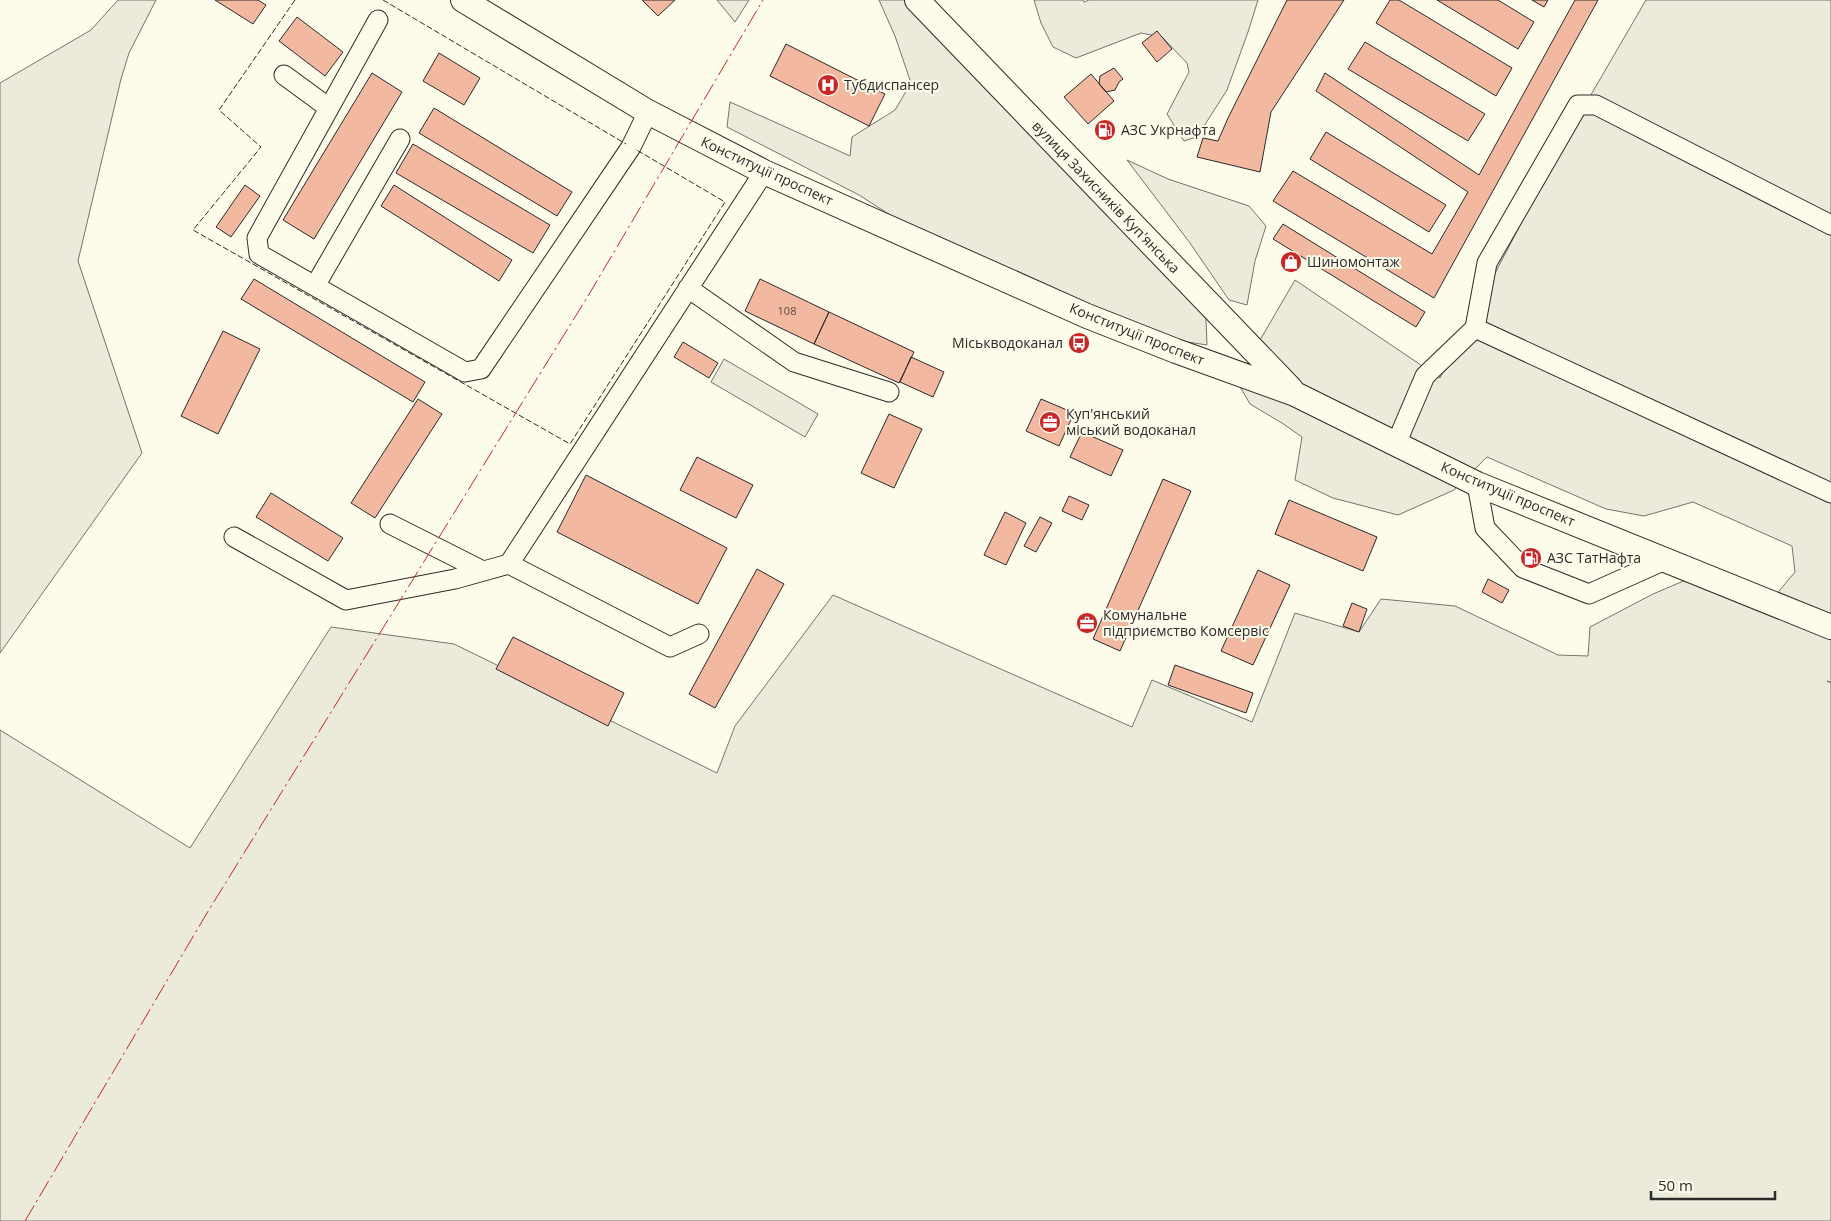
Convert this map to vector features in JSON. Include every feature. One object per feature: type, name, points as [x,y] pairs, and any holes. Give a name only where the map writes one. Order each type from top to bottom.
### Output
[{"type":"main road","name":"Конституції проспект","points":[[463,0],[648,112],[764,172],[1087,316],[1176,351],[1295,394],[1477,484],[1831,627]]},
{"type":"main road","name":"вулиця Захисників Куп'янська","points":[[917,0],[1295,394]]},
{"type":"lane","points":[[378,20],[257,238],[259,254],[464,372],[481,369],[630,147],[648,112]]},
{"type":"lane","points":[[284,75],[329,108]]},
{"type":"lane","points":[[1396,444],[1425,376],[1475,328],[1487,263],[1578,105],[1596,105],[1831,225]]},
{"type":"lane","points":[[315,286],[400,139]]},
{"type":"lane","points":[[234,537],[346,600],[455,579],[509,564],[764,172]]},
{"type":"lane","points":[[688,288],[794,362],[889,392]]},
{"type":"lane","points":[[1475,328],[1831,493]]},
{"type":"lane","points":[[1477,484],[1485,528],[1523,568],[1588,594],[1665,560]]},
{"type":"lane","points":[[390,524],[483,571]]},
{"type":"lane","points":[[509,564],[670,647],[699,634]]},
{"type":"shaded area","points":[[118,0],[156,0],[129,53],[121,79],[78,261],[142,453],[0,653],[0,83],[91,30]]},
{"type":"shaded area","points":[[717,0],[749,0],[735,22]]},
{"type":"shaded area","points":[[879,0],[911,0],[1193,296],[1206,319],[1207,345],[1161,338],[937,245],[859,195],[727,127],[730,102],[850,156],[852,137],[895,110],[911,83],[895,36]]},
{"type":"shaded area","points":[[1034,0],[1083,0],[1084,2],[1089,0],[1258,0],[1227,90],[1197,137],[1184,141],[1167,114],[1189,72],[1187,63],[1162,37],[1141,33],[1076,58],[1053,47],[1041,23]]},
{"type":"shaded area","points":[[1646,0],[1831,0],[1831,682],[1827,681],[1831,683],[1831,1221],[0,1221],[0,730],[190,848],[331,627],[454,644],[717,773],[735,726],[833,595],[1132,727],[1152,680],[1252,722],[1295,613],[1359,632],[1381,599],[1455,606],[1558,655],[1588,656],[1590,627],[1653,594],[1714,568],[1774,597],[1795,572],[1792,546],[1693,502],[1644,516],[1606,509],[1487,457],[1454,490],[1398,515],[1333,498],[1295,480],[1302,437],[1250,404],[1239,385],[1287,398],[1260,340],[1295,280],[1440,378],[1567,136]]},
{"type":"shaded area","points":[[1127,160],[1168,179],[1249,206],[1266,226],[1255,261],[1247,305],[1229,300],[1190,243]]},
{"type":"shaded area","points":[[724,359],[818,414],[805,437],[711,382]]},
{"type":"building","points":[[215,0],[258,0],[266,5],[253,24]]},
{"type":"building","points":[[642,0],[675,0],[658,16]]},
{"type":"building","points":[[1287,0],[1344,0],[1271,112],[1260,172],[1197,157],[1203,138],[1218,141]]},
{"type":"building","points":[[1390,0],[1399,0],[1512,68],[1496,96],[1376,23]]},
{"type":"building","points":[[1437,0],[1498,0],[1534,22],[1518,49]]},
{"type":"building","points":[[1532,0],[1548,0],[1544,7]]},
{"type":"building","points":[[1575,0],[1598,0],[1434,298],[1273,201],[1293,171],[1432,254],[1468,192],[1316,91],[1325,73],[1479,175]]},
{"type":"building","points":[[297,17],[343,52],[325,76],[279,41]]},
{"type":"building","points":[[1157,31],[1172,49],[1157,62],[1142,43]]},
{"type":"building","points":[[1365,42],[1485,114],[1468,141],[1348,69]]},
{"type":"building","name":"Тубдиспансер","points":[[786,44],[885,94],[869,126],[770,76]]},
{"type":"building","points":[[439,53],[480,78],[464,105],[423,81]]},
{"type":"building","points":[[1114,68],[1123,79],[1115,90],[1106,92],[1099,84],[1100,76]]},
{"type":"building","points":[[372,73],[402,92],[314,239],[283,220]]},
{"type":"building","points":[[1091,74],[1114,101],[1088,124],[1064,97]]},
{"type":"building","points":[[434,108],[572,192],[557,216],[419,133]]},
{"type":"building","points":[[1326,132],[1446,205],[1429,232],[1310,159]]},
{"type":"building","points":[[413,144],[550,225],[533,253],[396,173]]},
{"type":"building","points":[[245,185],[260,196],[231,237],[216,227]]},
{"type":"building","points":[[394,185],[512,260],[499,281],[381,206]]},
{"type":"building","points":[[1283,224],[1425,312],[1416,327],[1273,239]]},
{"type":"building","points":[[254,279],[425,382],[413,402],[241,299]]},
{"type":"building","points":[[760,279],[829,312],[814,344],[745,311]]},
{"type":"building","points":[[829,312],[914,352],[899,383],[814,344]]},
{"type":"building","points":[[223,331],[260,349],[218,434],[181,416]]},
{"type":"building","points":[[683,342],[718,363],[709,378],[674,357]]},
{"type":"building","points":[[911,357],[944,372],[933,397],[900,382]]},
{"type":"building","points":[[418,399],[442,414],[375,518],[351,503]]},
{"type":"building","name":"Куп'янський міський водоканал","points":[[1041,399],[1074,413],[1059,446],[1026,431]]},
{"type":"building","points":[[889,414],[922,429],[894,488],[861,473]]},
{"type":"building","points":[[1082,432],[1123,450],[1111,476],[1070,457]]},
{"type":"building","points":[[697,457],[753,485],[736,518],[680,490]]},
{"type":"building","points":[[586,475],[727,548],[698,604],[557,532]]},
{"type":"building","points":[[1163,479],[1191,491],[1120,651],[1093,639]]},
{"type":"building","points":[[271,493],[343,538],[328,561],[256,517]]},
{"type":"building","points":[[1069,496],[1089,505],[1082,520],[1062,511]]},
{"type":"building","points":[[1289,500],[1377,537],[1363,571],[1275,534]]},
{"type":"building","points":[[1005,512],[1026,523],[1006,565],[984,555]]},
{"type":"building","points":[[1040,517],[1052,523],[1036,552],[1024,546]]},
{"type":"building","points":[[757,569],[784,584],[715,708],[689,694]]},
{"type":"building","points":[[1258,570],[1290,585],[1253,665],[1221,651]]},
{"type":"building","points":[[1488,579],[1509,590],[1502,603],[1482,592]]},
{"type":"building","points":[[1352,603],[1367,609],[1359,632],[1343,626]]},
{"type":"building","points":[[513,637],[624,693],[608,726],[496,669]]},
{"type":"building","points":[[1175,665],[1253,693],[1246,713],[1168,685]]},
{"type":"fence","points":[[295,0],[219,110],[261,147],[193,230],[570,444],[725,202],[635,149]]},
{"type":"fence","points":[[383,0],[626,144]]},
{"type":"power","points":[[25,1221],[207,913],[588,296],[763,0]]},
{"type":"place","name":"Тубдиспансер","points":[[828,85]]},
{"type":"place","name":"АЗС Укрнафта","points":[[1105,130]]},
{"type":"place","name":"Шиномонтаж","points":[[1291,262]]},
{"type":"place","name":"Міськводоканал","points":[[1079,343]]},
{"type":"place","name":"Куп'янський міський водоканал","points":[[1050,422]]},
{"type":"place","name":"АЗС ТатНафта","points":[[1531,558]]},
{"type":"place","name":"Комунальне пiдприємство Комсервiс","points":[[1087,623]]}]
